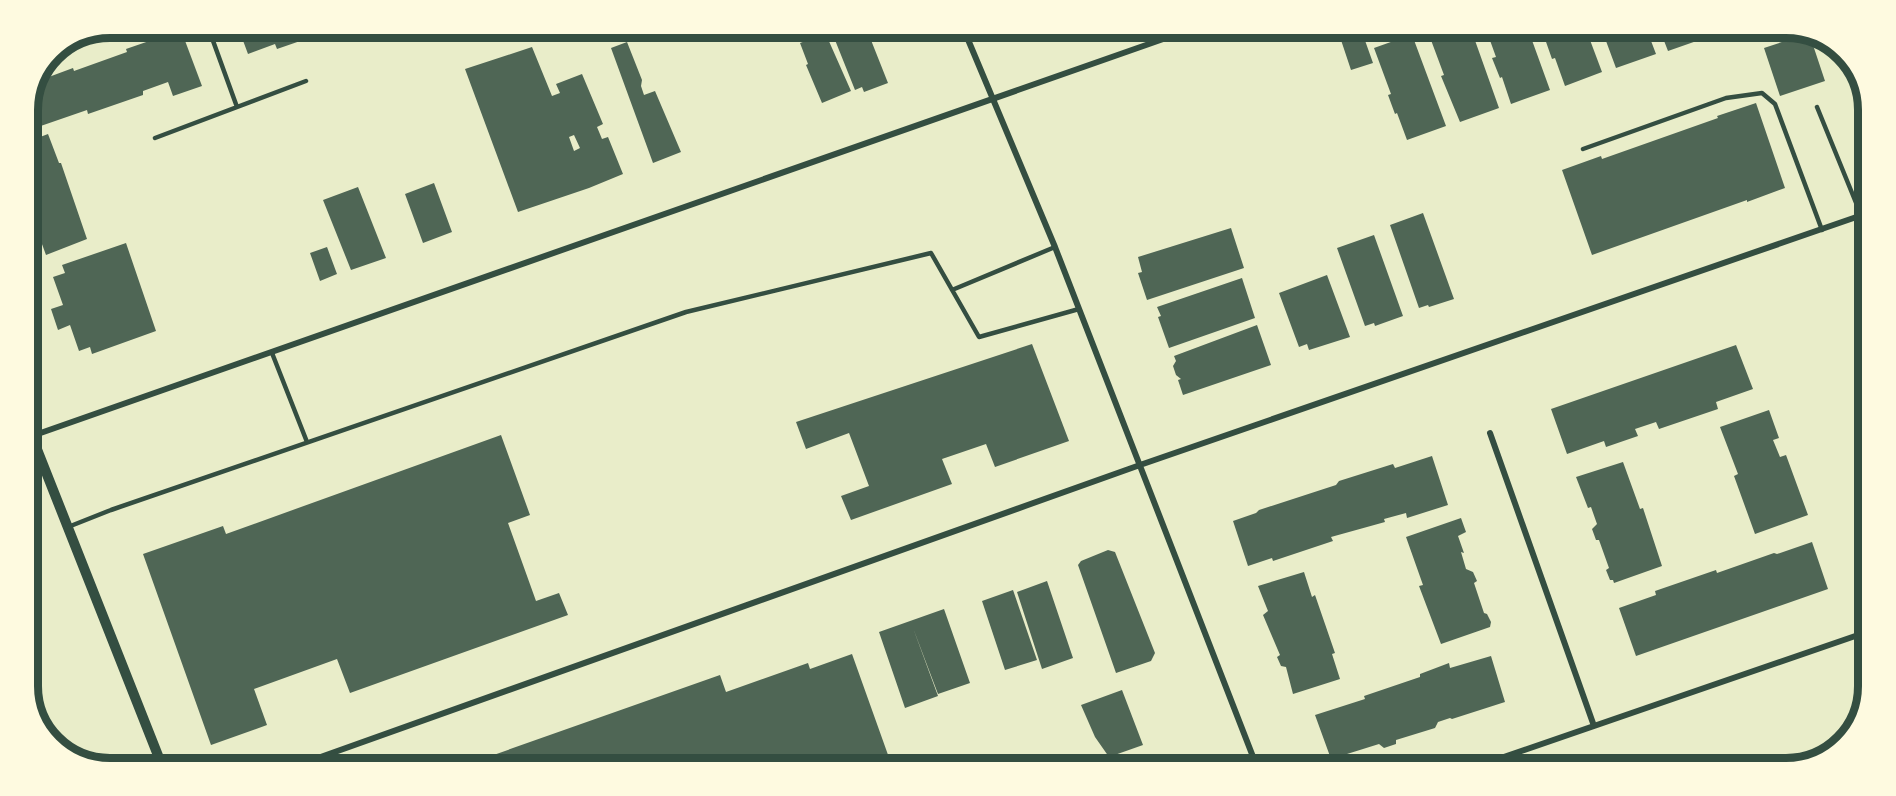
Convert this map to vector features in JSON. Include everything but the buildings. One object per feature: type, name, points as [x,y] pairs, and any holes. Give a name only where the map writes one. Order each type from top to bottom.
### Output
[{"type":"street","points":[[967,38],[1055,247],[1254,758]]},
{"type":"street","points":[[38,434],[1166,38]]},
{"type":"street","points":[[318,758],[1140,465],[1858,217]]},
{"type":"street","points":[[1490,433],[1594,726]]},
{"type":"street","points":[[38,451],[159,758]]},
{"type":"street","points":[[1501,758],[1858,635]]},
{"type":"lane","points":[[212,38],[237,107]]},
{"type":"lane","points":[[154,138],[306,81]]},
{"type":"lane","points":[[1583,149],[1726,98],[1762,93],[1775,104],[1822,230]]},
{"type":"lane","points":[[1817,107],[1858,198]]},
{"type":"lane","points":[[952,290],[1055,247]]},
{"type":"lane","points":[[68,527],[686,312],[931,253],[980,337],[1079,309]]},
{"type":"lane","points":[[272,353],[307,442]]}]
